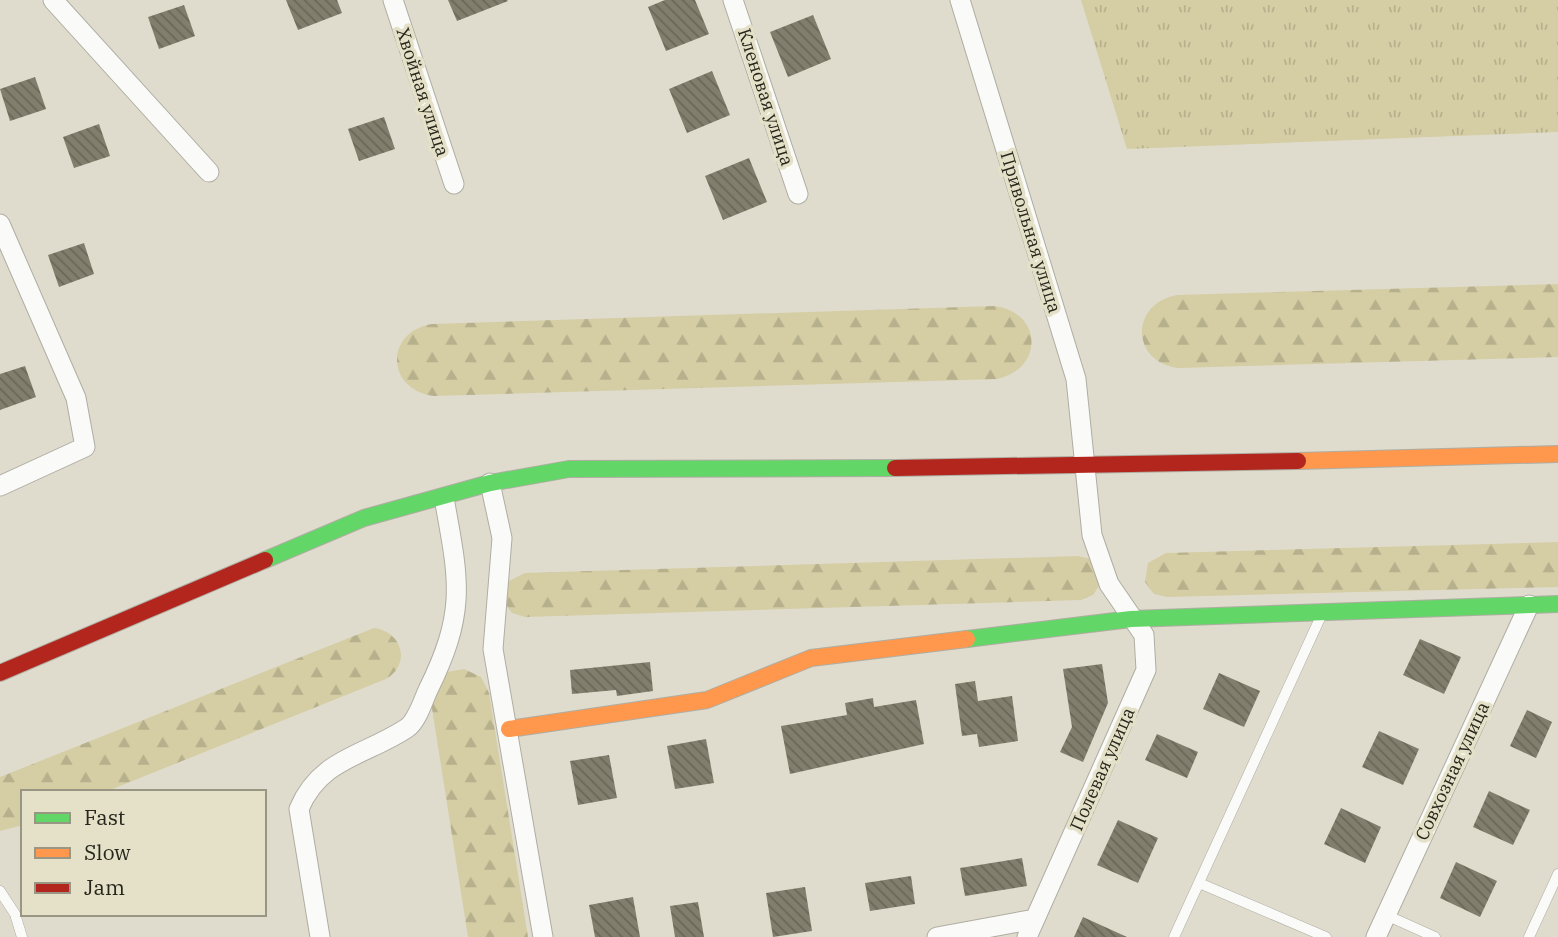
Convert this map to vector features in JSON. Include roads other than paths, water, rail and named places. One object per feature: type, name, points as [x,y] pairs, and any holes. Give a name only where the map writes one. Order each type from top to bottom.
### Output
[{"type":"street","points":[[53,0],[209,172]]},
{"type":"street","name":"Хвойная улица","points":[[393,0],[454,184]]},
{"type":"street","name":"Кленовая улица","points":[[733,0],[798,194]]},
{"type":"street","name":"Привольная улица","points":[[960,0],[1076,379],[1092,535],[1109,584],[1131,619]]},
{"type":"street","points":[[0,224],[76,398],[85,447],[0,486]]},
{"type":"street","points":[[0,673],[364,517],[444,498],[489,482],[569,469],[1084,467],[1558,454]]},
{"type":"street","points":[[489,482],[502,538],[493,649],[543,937]]},
{"type":"street","points":[[320,937],[299,809],[307,790],[321,774],[411,726],[435,675],[458,601],[458,577],[444,498]]},
{"type":"street","points":[[509,729],[707,700],[811,658],[1131,619],[1558,604]]},
{"type":"street","name":"Совхозная улица","points":[[1376,937],[1529,605]]},
{"type":"street","name":"Полевая улица","points":[[937,937],[1031,928],[1146,670],[1144,635],[1131,619]]},
{"type":"lane","points":[[1174,937],[1323,612]]},
{"type":"lane","points":[[1529,937],[1558,874]]},
{"type":"lane","points":[[1199,883],[1325,937]]},
{"type":"lane","points":[[0,891],[15,915],[22,937]]},
{"type":"lane","points":[[1386,915],[1434,937]]}]
